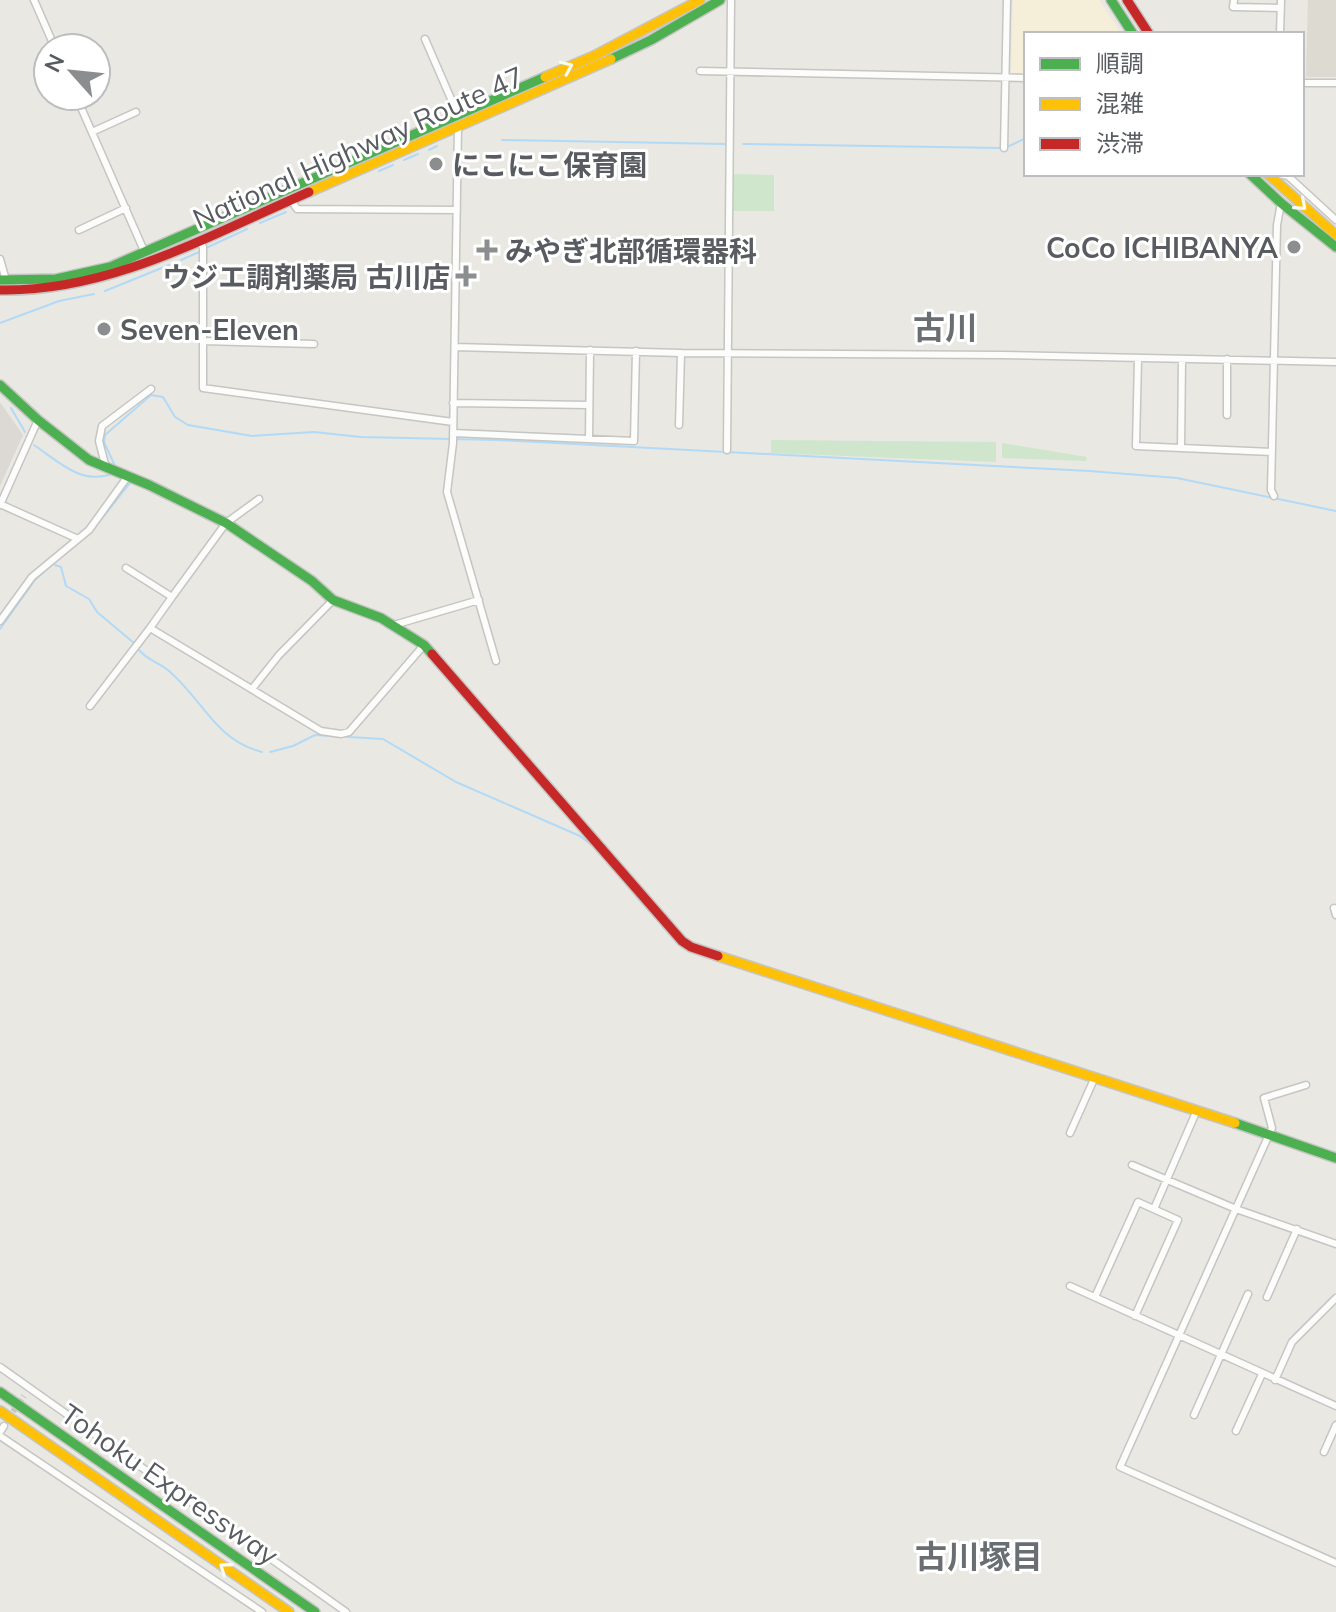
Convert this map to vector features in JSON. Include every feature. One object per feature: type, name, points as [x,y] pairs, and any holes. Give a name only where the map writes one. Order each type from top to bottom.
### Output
[{"type":"main road","name":"National Highway Route 47","points":[[0,290],[46,291],[87,283],[116,275],[199,241],[594,56],[700,0]]},
{"type":"main road","name":"National Highway Route 47","points":[[3,280],[31,281],[85,274],[145,253],[640,45],[720,0]]},
{"type":"main road","points":[[1111,0],[1132,32]]},
{"type":"main road","points":[[1127,0],[1148,32]]},
{"type":"main road","points":[[1252,176],[1336,247]]},
{"type":"main road","points":[[1270,176],[1336,235]]},
{"type":"main road","points":[[0,385],[77,452],[226,523],[312,581],[333,600],[394,625],[424,645],[682,941],[699,950],[1197,1110],[1336,1158]]},
{"type":"main road","name":"Tohoku Expressway","points":[[0,1392],[315,1612]]},
{"type":"main road","name":"Tohoku Expressway","points":[[0,1411],[289,1612]]},
{"type":"street","points":[[44,0],[34,2],[48,32]]},
{"type":"street","points":[[727,450],[731,0]]},
{"type":"street","points":[[1004,148],[1007,0]]},
{"type":"street","points":[[1234,0],[1233,7],[1281,4],[1280,32]]},
{"type":"street","points":[[425,39],[458,121],[453,437],[447,492],[496,661]]},
{"type":"street","points":[[700,71],[1024,78]]},
{"type":"street","points":[[1304,83],[1336,83]]},
{"type":"street","points":[[83,112],[145,253]]},
{"type":"street","points":[[92,132],[136,112]]},
{"type":"street","points":[[1279,176],[1280,186]]},
{"type":"street","points":[[1288,176],[1336,220]]},
{"type":"street","points":[[291,200],[297,209],[457,210]]},
{"type":"street","points":[[1274,496],[1271,490],[1277,225],[1281,203]]},
{"type":"street","points":[[79,230],[126,208]]},
{"type":"street","points":[[199,241],[203,247],[203,388],[453,422]]},
{"type":"street","points":[[0,259],[3,280]]},
{"type":"street","points":[[203,341],[314,344]]},
{"type":"street","points":[[455,347],[1336,362]]},
{"type":"street","points":[[589,439],[590,350]]},
{"type":"street","points":[[453,437],[634,441],[636,351]]},
{"type":"street","points":[[679,425],[681,353]]},
{"type":"street","points":[[1138,358],[1136,446],[1272,452]]},
{"type":"street","points":[[1181,448],[1182,359]]},
{"type":"street","points":[[1227,359],[1227,415]]},
{"type":"street","points":[[112,470],[99,441],[102,426],[151,389]]},
{"type":"street","points":[[453,403],[589,405]]},
{"type":"street","points":[[38,420],[0,505],[78,539]]},
{"type":"street","points":[[0,621],[32,577],[101,516],[128,476]]},
{"type":"street","points":[[90,706],[226,523],[259,499]]},
{"type":"street","points":[[126,568],[172,597]]},
{"type":"street","points":[[252,689],[279,655],[333,600]]},
{"type":"street","points":[[394,625],[479,600]]},
{"type":"street","points":[[150,628],[312,727],[331,733],[349,732],[424,645]]},
{"type":"street","points":[[1070,1133],[1095,1077]]},
{"type":"street","points":[[1306,1085],[1264,1098],[1272,1128],[1120,1467],[1336,1563]]},
{"type":"street","points":[[1154,1209],[1197,1110]]},
{"type":"street","points":[[1132,1165],[1236,1209],[1336,1244]]},
{"type":"street","points":[[1095,1297],[1138,1202],[1178,1220],[1135,1316]]},
{"type":"street","points":[[1267,1297],[1297,1229]]},
{"type":"street","points":[[1070,1286],[1336,1406]]},
{"type":"street","points":[[1194,1415],[1248,1294]]},
{"type":"street","points":[[1275,1380],[1292,1342],[1336,1298]]},
{"type":"street","points":[[0,1367],[346,1612]]},
{"type":"street","points":[[1236,1431],[1262,1374]]},
{"type":"street","points":[[24,1396],[30,1389]]},
{"type":"street","points":[[1324,1452],[1336,1425]]},
{"type":"street","points":[[1,1431],[262,1612]]},
{"type":"shaded area","points":[[1013,0],[1099,0],[1121,32],[1024,32],[1024,74],[1011,73]]},
{"type":"shaded area","points":[[1308,0],[1336,0],[1336,77],[1306,77]]},
{"type":"shaded area","points":[[0,402],[23,435],[0,486]]},
{"type":"green space","points":[[732,174],[774,175],[774,211],[731,211]]},
{"type":"green space","points":[[771,440],[996,442],[996,462],[771,453]]},
{"type":"green space","points":[[1002,443],[1087,457],[1086,461],[1002,458]]},
{"type":"waterway","points":[[1007,147],[1024,139]]},
{"type":"waterway","points":[[502,140],[725,144]]},
{"type":"waterway","points":[[743,144],[1001,148]]},
{"type":"waterway","points":[[429,150],[437,146]]},
{"type":"waterway","points":[[404,160],[418,154]]},
{"type":"waterway","points":[[379,171],[393,165]]},
{"type":"waterway","points":[[260,223],[286,212]]},
{"type":"waterway","points":[[206,248],[247,229]]},
{"type":"waterway","points":[[181,260],[199,252]]},
{"type":"waterway","points":[[105,291],[169,265]]},
{"type":"waterway","points":[[0,323],[59,301],[94,294]]},
{"type":"waterway","points":[[116,468],[104,442],[105,435],[151,395],[163,397],[175,417],[188,425],[252,436],[314,432],[361,437],[497,440],[1090,471],[1177,478],[1336,511]]},
{"type":"waterway","points":[[11,408],[25,432]]},
{"type":"waterway","points":[[34,445],[61,465],[80,474],[101,477],[112,474]]},
{"type":"waterway","points":[[92,531],[130,483]]},
{"type":"waterway","points":[[0,629],[35,580],[53,563]]},
{"type":"waterway","points":[[55,565],[61,567],[66,586],[89,599],[97,612],[134,643]]},
{"type":"waterway","points":[[139,650],[181,682],[221,729],[246,746],[262,752]]},
{"type":"waterway","points":[[270,752],[293,746],[315,735],[383,739],[456,782],[580,836],[594,847]]},
{"type":"waterway","points":[[636,896],[678,943]]},
{"type":"tunnel","points":[[8,1419],[24,1396]]},
{"type":"traffic: fast","points":[[611,59],[720,0]]},
{"type":"traffic: fast","points":[[1111,0],[1132,32]]},
{"type":"traffic: fast","points":[[0,280],[56,279],[110,267],[545,77]]},
{"type":"traffic: fast","points":[[1252,176],[1336,247]]},
{"type":"traffic: fast","points":[[0,385],[89,460],[226,523],[312,581],[333,600],[381,618],[424,645],[432,654]]},
{"type":"traffic: fast","points":[[1235,1123],[1336,1158]]},
{"type":"traffic: fast","points":[[0,1392],[315,1612]]},
{"type":"traffic: slow","points":[[545,77],[594,56],[700,0]]},
{"type":"traffic: slow","points":[[309,192],[611,59]]},
{"type":"traffic: slow","points":[[1270,176],[1336,235]]},
{"type":"traffic: slow","points":[[718,956],[1235,1123]]},
{"type":"traffic: slow","points":[[0,1411],[289,1612]]},
{"type":"traffic: jam","points":[[1127,0],[1148,32]]},
{"type":"traffic: jam","points":[[0,290],[81,282],[120,271],[159,258],[309,192]]},
{"type":"traffic: jam","points":[[432,654],[682,941],[718,956]]},
{"type":"place","name":"にこにこ保育園","points":[[436,164]]},
{"type":"place","name":"CoCo ICHIBANYA","points":[[1294,247]]},
{"type":"place","name":"みやぎ北部循環器科","points":[[487,250]]},
{"type":"place","name":"ウジエ調剤薬局 古川店","points":[[466,276]]},
{"type":"place","name":"Seven-Eleven","points":[[104,329]]},
{"type":"district","name":"古川","points":[[945,327]]},
{"type":"district","name":"古川塚目","points":[[979,1556]]}]
